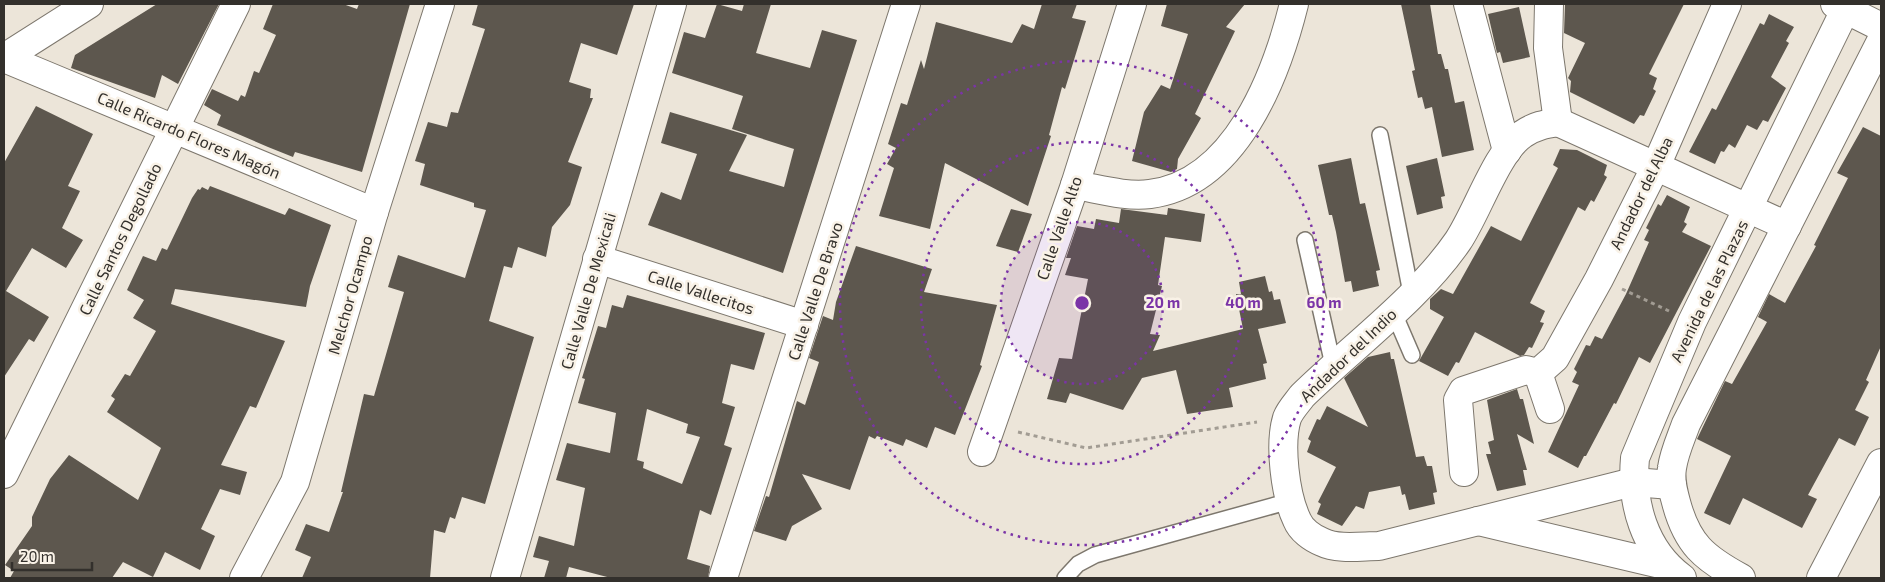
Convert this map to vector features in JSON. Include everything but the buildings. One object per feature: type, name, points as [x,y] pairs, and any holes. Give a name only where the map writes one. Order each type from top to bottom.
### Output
[{"type":"street","points":[[4,58],[89,4]]},
{"type":"street","name":"Calle Santos Degollado","points":[[4,474],[236,4]]},
{"type":"street","name":"Melchor Ocampo","points":[[244,578],[295,482],[374,212],[440,4]]},
{"type":"street","name":"Calle Valle De Mexicali","points":[[505,578],[672,4]]},
{"type":"street","name":"Calle Valle De Bravo","points":[[723,578],[906,4]]},
{"type":"street","name":"Calle Valle Alto","points":[[982,452],[1075,185],[1132,4]]},
{"type":"street","points":[[1075,185],[1127,194],[1150,194],[1172,188],[1195,177],[1232,145],[1262,97],[1275,64],[1294,4]]},
{"type":"street","points":[[1468,4],[1506,151]]},
{"type":"street","points":[[1549,4],[1548,48],[1558,122],[1787,226]]},
{"type":"street","name":"Andador del Alba","points":[[1538,373],[1555,358],[1599,279],[1656,166],[1727,4]]},
{"type":"street","points":[[1842,6],[1881,27]]},
{"type":"street","name":"Avenida de las Plazas","points":[[1668,572],[1638,512],[1633,482],[1635,458],[1643,435],[1692,322],[1749,208],[1842,6]]},
{"type":"street","points":[[1741,578],[1723,568],[1700,550],[1682,526],[1672,486],[1675,453],[1686,424],[1881,41]]},
{"type":"street","name":"Calle Ricardo Flores Magón","points":[[4,58],[374,212]]},
{"type":"street","name":"Andador del Indio","points":[[1558,122],[1539,125],[1521,134],[1506,151],[1459,239],[1437,269],[1302,396],[1288,417],[1282,442],[1290,500],[1297,521],[1305,532],[1324,543],[1342,546],[1379,546],[1475,520],[1633,482],[1672,486]]},
{"type":"street","name":"Calle Vallecitos","points":[[597,259],[804,325]]},
{"type":"street","points":[[1464,472],[1458,400],[1463,391],[1526,370],[1538,373],[1550,409]]},
{"type":"street","points":[[1821,578],[1881,463]]},
{"type":"street","name":"Andador del Indio","points":[[1475,520],[1668,572]]},
{"type":"lane","points":[[1380,135],[1402,302],[1412,355]]},
{"type":"lane","points":[[1305,240],[1333,365]]},
{"type":"lane","points":[[1065,578],[1078,564],[1095,555],[1290,500]]},
{"type":"path","points":[[1599,279],[1692,322]]},
{"type":"path","points":[[991,426],[1086,448],[1288,417]]}]
